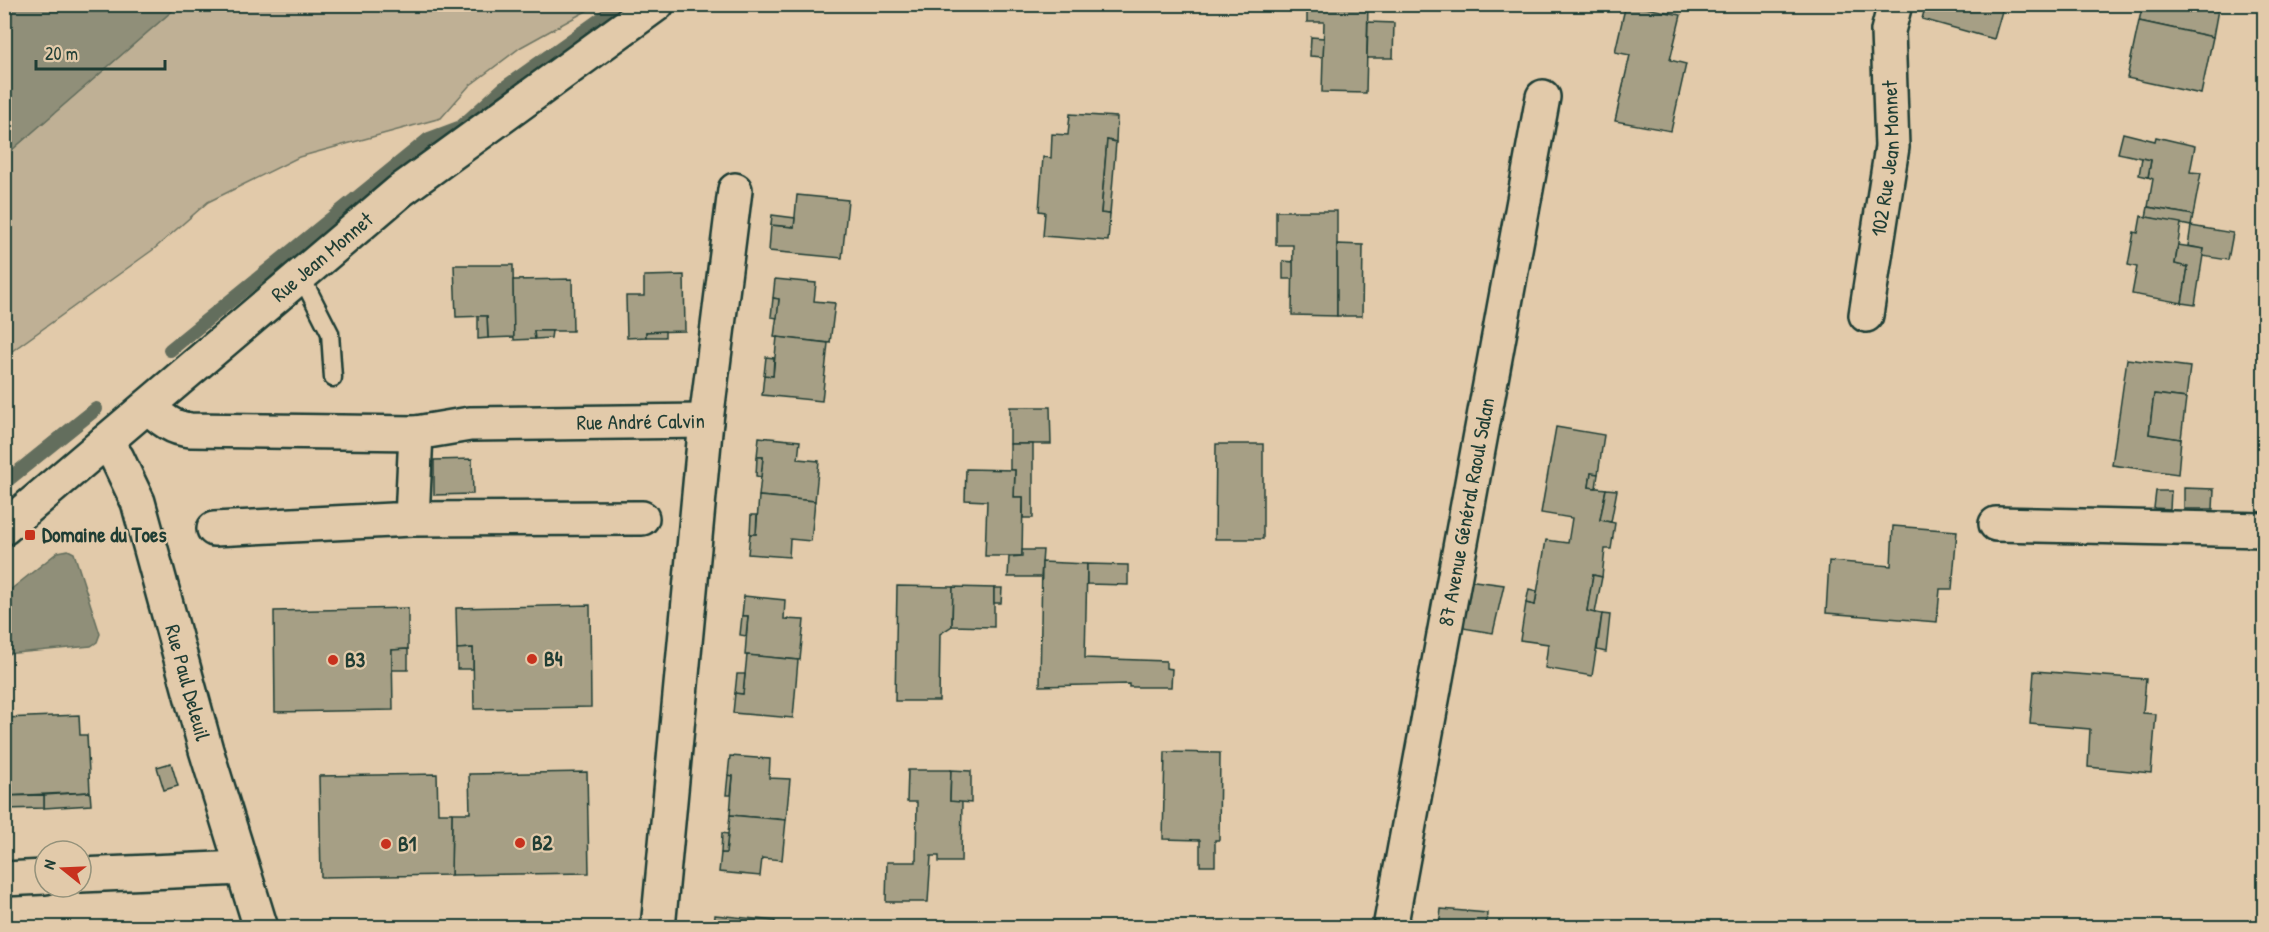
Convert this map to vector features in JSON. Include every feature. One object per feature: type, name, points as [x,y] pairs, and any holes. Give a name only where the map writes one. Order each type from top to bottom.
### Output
[{"type":"street","name":"Rue Jean Monnet","points":[[4,528],[400,191],[657,4]]},
{"type":"street","name":"102 Rue Jean Monnet","points":[[1866,315],[1892,147],[1888,31],[1895,4]]},
{"type":"street","name":"87 Avenue Général Raoul Salan","points":[[1390,927],[1543,97]]},
{"type":"street","points":[[706,421],[735,190]]},
{"type":"street","name":"Rue André Calvin","points":[[148,406],[159,417],[179,429],[416,433],[470,424],[706,421],[658,927]]},
{"type":"street","points":[[412,519],[416,433]]},
{"type":"street","name":"Rue Paul Deleuil","points":[[104,443],[117,458],[138,502],[206,750],[261,927]]},
{"type":"street","points":[[214,529],[412,519],[642,518]]},
{"type":"street","points":[[1996,524],[2265,531]]},
{"type":"street","points":[[93,874],[242,868]]},
{"type":"street","points":[[4,879],[33,878]]},
{"type":"lane","points":[[301,276],[330,333],[333,378]]},
{"type":"shaded area","points":[[5,4],[179,4],[179,5],[5,156]]},
{"type":"shaded area","points":[[179,5],[597,5],[521,47],[469,86],[441,118],[299,157],[208,202],[154,249],[5,356],[4,156]]},
{"type":"shaded area","points":[[68,550],[74,553],[100,634],[97,642],[91,646],[5,654],[5,594],[58,552]]},
{"type":"building","points":[[1307,4],[1368,4],[1366,93],[1322,92],[1324,22],[1307,22]]},
{"type":"building","points":[[1626,4],[1681,15],[1670,60],[1686,64],[1671,131],[1615,121],[1630,55],[1615,52]]},
{"type":"building","points":[[1926,4],[2004,4],[1994,39],[1922,19]]},
{"type":"building","points":[[2143,4],[2219,4],[2213,37],[2139,21]]},
{"type":"building","points":[[2139,21],[2213,37],[2201,94],[2127,78]]},
{"type":"building","points":[[1368,22],[1394,23],[1393,58],[1367,58]]},
{"type":"building","points":[[1311,37],[1324,38],[1323,57],[1310,56]]},
{"type":"building","points":[[1070,114],[1117,117],[1116,142],[1107,140],[1101,213],[1110,214],[1108,241],[1043,236],[1045,212],[1039,211],[1043,157],[1051,158],[1052,134],[1068,135]]},
{"type":"building","points":[[2123,133],[2155,141],[2156,137],[2195,146],[2190,172],[2201,173],[2193,215],[2148,207],[2153,179],[2148,177],[2151,160],[2118,153]]},
{"type":"building","points":[[1107,140],[1116,142],[1110,214],[1101,213]]},
{"type":"building","points":[[2142,158],[2151,160],[2148,177],[2139,175]]},
{"type":"building","points":[[797,195],[848,200],[842,258],[769,251],[771,225],[794,227]]},
{"type":"building","points":[[2148,207],[2193,215],[2191,226],[2146,217]]},
{"type":"building","points":[[1276,211],[1337,211],[1337,316],[1292,315],[1293,245],[1276,245]]},
{"type":"building","points":[[772,215],[795,218],[794,227],[771,225]]},
{"type":"building","points":[[2141,216],[2181,223],[2175,264],[2188,267],[2182,303],[2132,294],[2137,267],[2128,265],[2134,232],[2138,233]]},
{"type":"building","points":[[2191,226],[2233,233],[2228,260],[2202,256],[2204,249],[2188,246]]},
{"type":"building","points":[[1337,244],[1363,245],[1362,316],[1337,316]]},
{"type":"building","points":[[2178,245],[2204,249],[2195,305],[2182,303],[2188,267],[2175,264]]},
{"type":"building","points":[[1283,261],[1293,262],[1293,279],[1283,279]]},
{"type":"building","points":[[454,265],[513,265],[514,337],[488,338],[487,316],[456,317]]},
{"type":"building","points":[[684,275],[685,331],[646,332],[646,337],[627,338],[626,296],[644,296],[644,276]]},
{"type":"building","points":[[572,279],[573,331],[534,331],[535,339],[514,340],[513,280]]},
{"type":"building","points":[[775,279],[816,283],[814,301],[835,303],[830,343],[774,337],[779,299],[773,298]]},
{"type":"building","points":[[773,298],[779,299],[777,318],[771,317]]},
{"type":"building","points":[[478,316],[487,316],[488,338],[478,339]]},
{"type":"building","points":[[534,331],[552,331],[551,338],[535,339]]},
{"type":"building","points":[[665,331],[665,337],[646,337],[646,332]]},
{"type":"building","points":[[777,337],[828,343],[822,401],[762,395],[764,375],[773,376]]},
{"type":"building","points":[[766,357],[774,358],[773,376],[764,375]]},
{"type":"building","points":[[2127,359],[2190,367],[2186,398],[2154,394],[2149,434],[2181,439],[2178,474],[2112,465]]},
{"type":"building","points":[[2154,394],[2186,398],[2181,439],[2149,434]]},
{"type":"building","points":[[1010,407],[1050,407],[1051,444],[1010,444]]},
{"type":"building","points":[[1556,427],[1604,435],[1598,474],[1591,473],[1589,487],[1606,489],[1600,520],[1615,523],[1611,549],[1605,549],[1602,577],[1593,575],[1587,611],[1602,614],[1592,676],[1545,668],[1548,644],[1520,640],[1526,603],[1535,605],[1546,540],[1568,543],[1572,518],[1541,513]]},
{"type":"building","points":[[759,437],[800,441],[798,459],[819,461],[815,501],[759,496],[763,457],[757,457]]},
{"type":"building","points":[[1010,444],[1033,444],[1033,518],[1023,518],[1023,497],[1014,497],[1015,470],[1010,470]]},
{"type":"building","points":[[1216,444],[1263,444],[1263,539],[1215,539]]},
{"type":"building","points":[[757,457],[763,457],[761,477],[756,476]]},
{"type":"building","points":[[472,459],[473,494],[434,495],[434,460]]},
{"type":"building","points":[[966,469],[1015,470],[1014,497],[1023,497],[1022,556],[985,556],[987,501],[965,500]]},
{"type":"building","points":[[1591,473],[1598,474],[1596,488],[1589,487]]},
{"type":"building","points":[[2184,488],[2214,489],[2213,509],[2184,509]]},
{"type":"building","points":[[1606,489],[1617,490],[1611,522],[1600,520]]},
{"type":"building","points":[[2156,491],[2171,491],[2170,509],[2154,508]]},
{"type":"building","points":[[759,496],[815,501],[811,541],[790,539],[789,557],[748,554],[750,534],[756,534]]},
{"type":"building","points":[[751,515],[757,515],[756,534],[750,534]]},
{"type":"building","points":[[1893,526],[1957,531],[1952,589],[1940,589],[1937,622],[1826,613],[1829,561],[1891,566]]},
{"type":"building","points":[[1022,550],[1043,550],[1041,577],[1008,577],[1009,557],[1022,556]]},
{"type":"building","points":[[1042,562],[1087,564],[1085,658],[1166,661],[1166,668],[1172,669],[1171,687],[1129,687],[1129,684],[1040,686]]},
{"type":"building","points":[[1087,564],[1128,565],[1128,585],[1087,584]]},
{"type":"building","points":[[1593,575],[1602,577],[1595,613],[1587,611]]},
{"type":"building","points":[[1467,580],[1504,585],[1493,633],[1457,627]]},
{"type":"building","points":[[897,586],[953,587],[952,626],[940,634],[939,701],[895,701]]},
{"type":"building","points":[[953,587],[994,588],[994,627],[952,626]]},
{"type":"building","points":[[994,588],[1002,588],[1001,603],[994,603]]},
{"type":"building","points":[[1529,589],[1537,591],[1535,605],[1526,603]]},
{"type":"building","points":[[744,596],[785,600],[784,619],[804,620],[800,660],[745,655],[748,616],[742,616]]},
{"type":"building","name":"B4","points":[[590,605],[591,707],[474,709],[473,648],[457,649],[456,608]]},
{"type":"building","name":"B3","points":[[408,608],[408,649],[392,650],[393,710],[275,712],[274,611]]},
{"type":"building","points":[[1602,614],[1610,615],[1606,652],[1597,650]]},
{"type":"building","points":[[742,616],[748,616],[746,636],[740,635]]},
{"type":"building","points":[[473,648],[473,669],[457,669],[457,649]]},
{"type":"building","points":[[408,649],[408,670],[392,670],[392,650]]},
{"type":"building","points":[[747,655],[798,660],[793,718],[733,713],[735,693],[743,694]]},
{"type":"building","points":[[2034,671],[2146,679],[2143,713],[2156,714],[2151,773],[2088,767],[2090,729],[2030,724]]},
{"type":"building","points":[[737,674],[745,674],[743,694],[735,693]]},
{"type":"building","points":[[79,715],[80,735],[87,735],[90,792],[4,796],[4,718]]},
{"type":"building","points":[[1165,752],[1220,753],[1219,840],[1215,840],[1215,866],[1200,866],[1200,840],[1163,839]]},
{"type":"building","points":[[730,756],[770,759],[769,778],[790,779],[786,820],[730,815],[733,776],[728,775]]},
{"type":"building","points":[[171,763],[178,786],[164,790],[157,767]]},
{"type":"building","points":[[908,770],[951,770],[950,801],[962,801],[961,862],[939,862],[939,856],[931,856],[928,902],[886,902],[887,862],[916,862],[917,802],[907,802]]},
{"type":"building","points":[[951,770],[971,771],[971,803],[950,801]]},
{"type":"building","name":"B2","points":[[587,772],[589,873],[451,875],[452,813],[470,813],[469,774]]},
{"type":"building","name":"B1","points":[[437,774],[438,813],[452,813],[451,875],[321,877],[319,776]]},
{"type":"building","points":[[728,775],[733,776],[731,795],[726,795]]},
{"type":"building","points":[[90,792],[91,805],[44,808],[44,795]]},
{"type":"building","points":[[44,795],[44,808],[4,809],[4,796]]},
{"type":"building","points":[[730,815],[786,820],[782,860],[762,858],[760,876],[719,872],[721,853],[726,853]]},
{"type":"building","points":[[722,833],[728,834],[726,853],[721,853]]},
{"type":"building","points":[[1441,909],[1487,913],[1486,928],[1439,928]]},
{"type":"building","points":[[715,915],[775,921],[774,928],[714,928]]},
{"type":"waterway","points":[[170,350],[429,139],[461,127],[504,88],[622,4]]},
{"type":"waterway","points":[[4,483],[96,409]]},
{"type":"place","name":"Domaine du Toes","points":[[30,535]]},
{"type":"place","name":"B4","points":[[532,659]]},
{"type":"place","name":"B3","points":[[333,660]]},
{"type":"place","name":"B2","points":[[520,843]]},
{"type":"place","name":"B1","points":[[386,844]]}]
